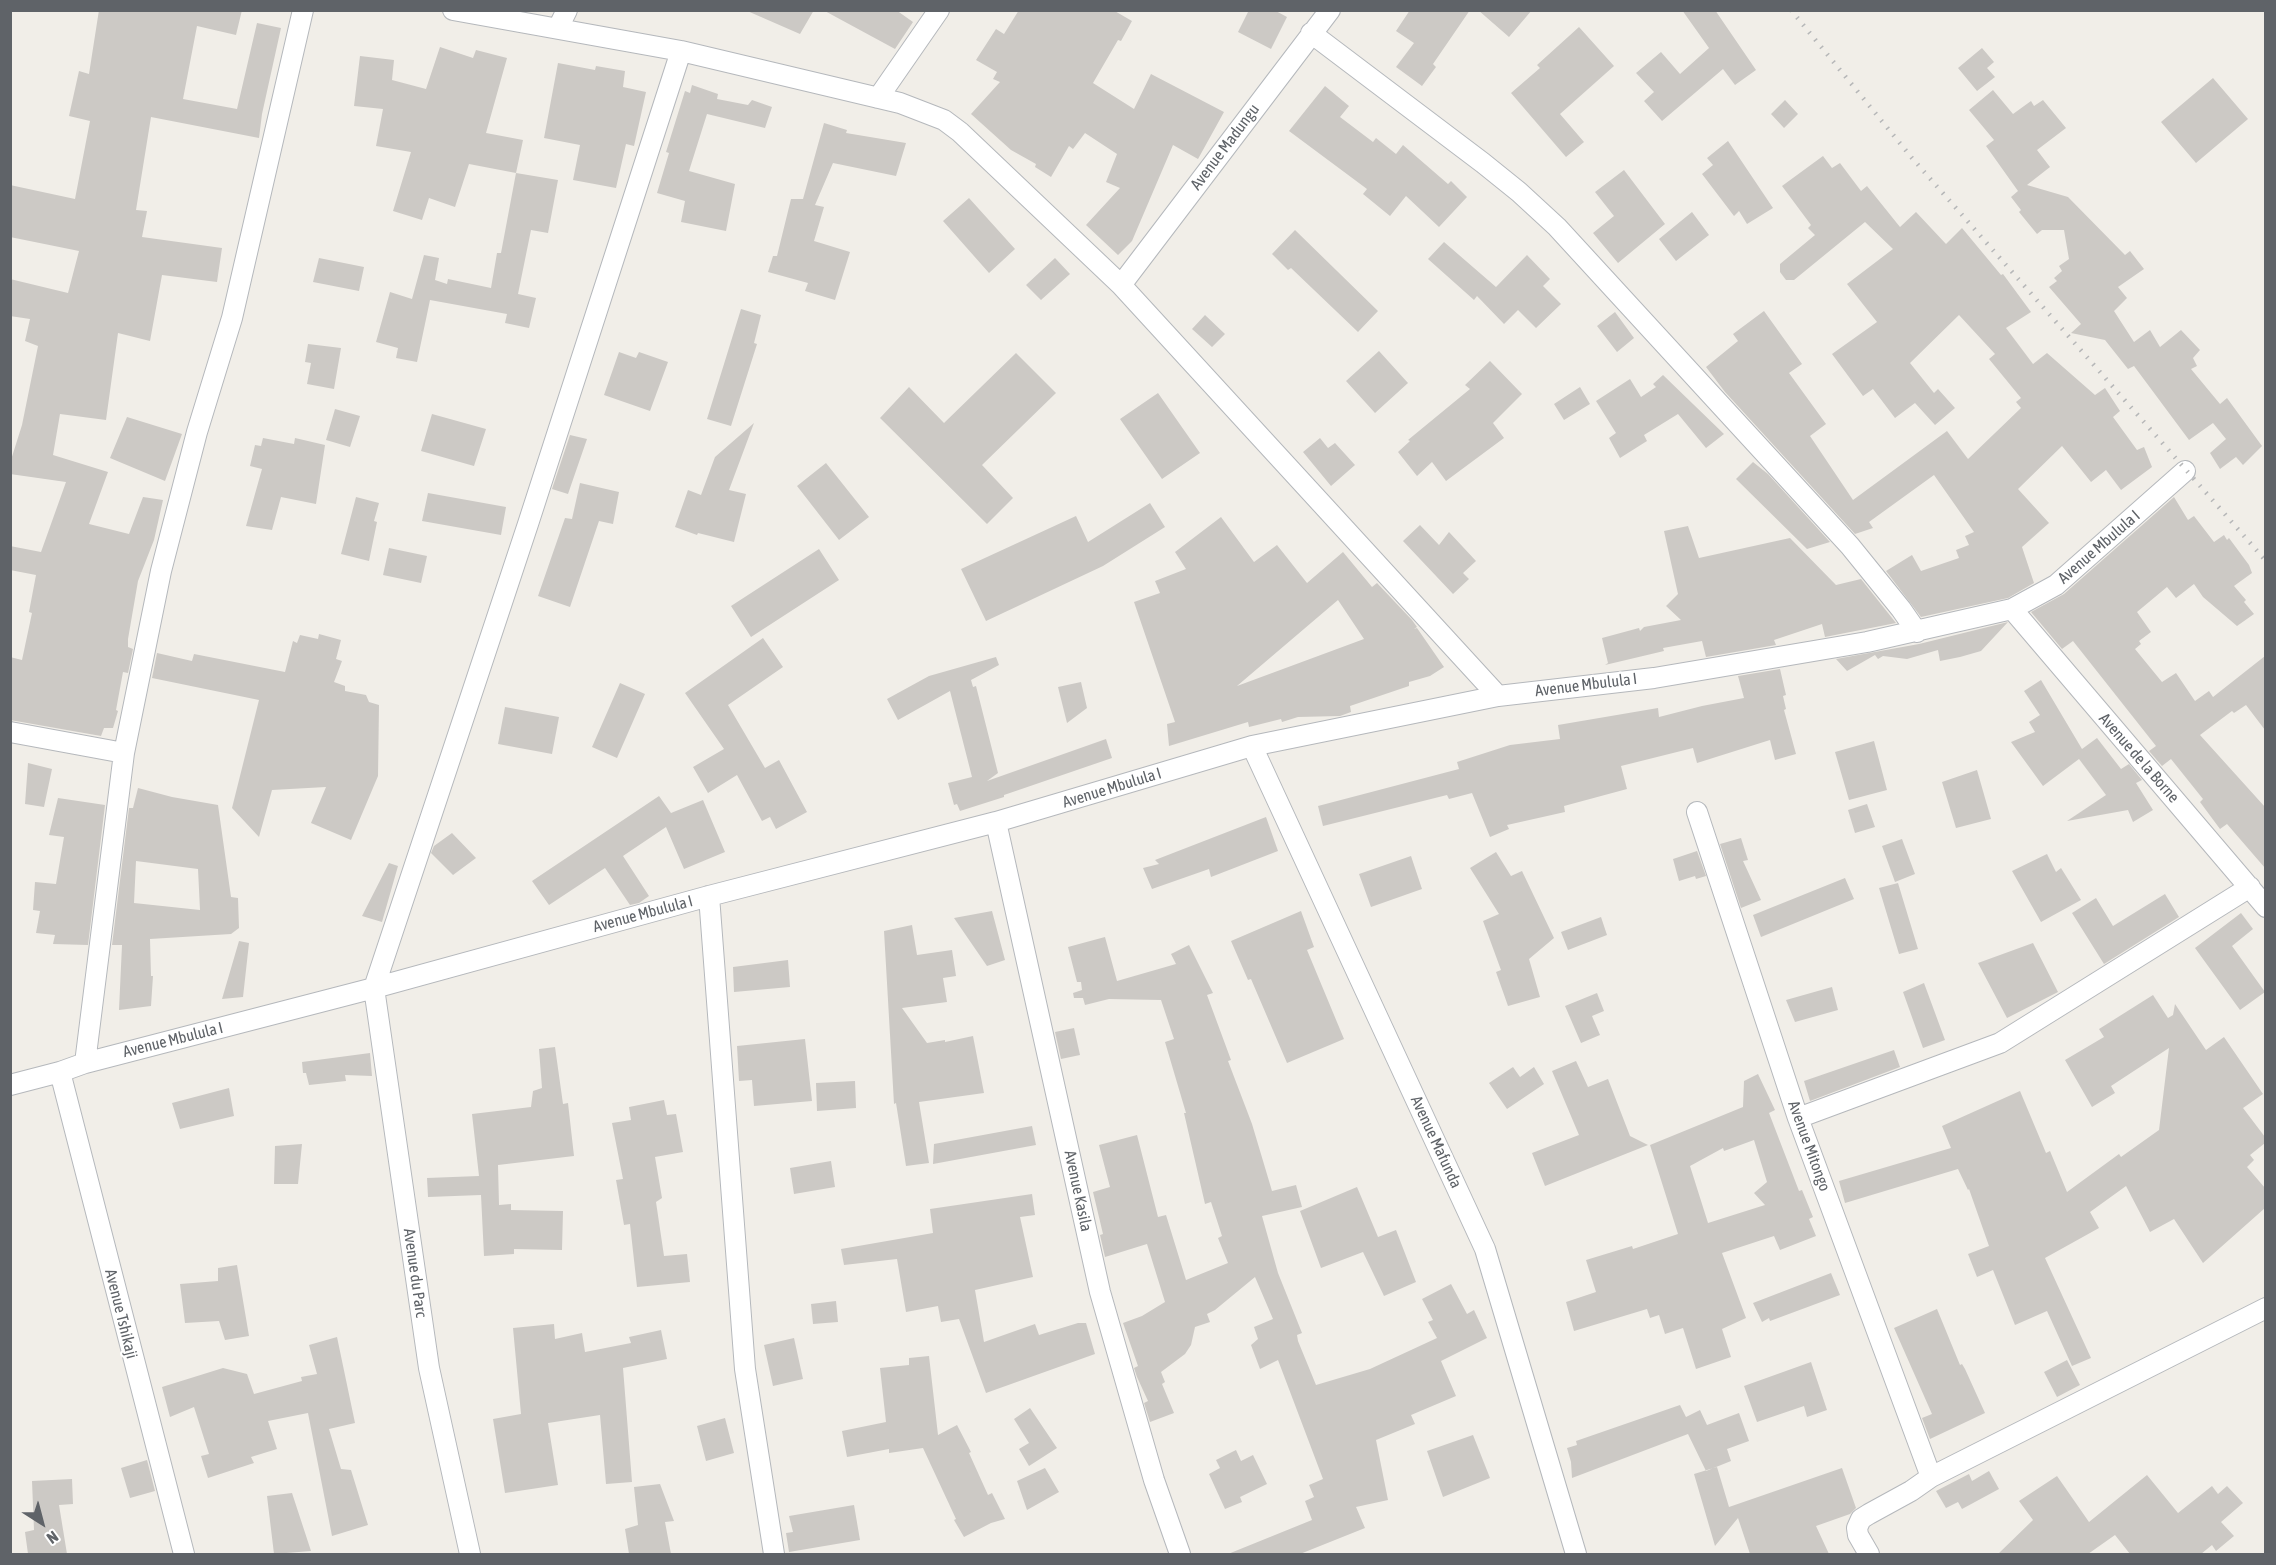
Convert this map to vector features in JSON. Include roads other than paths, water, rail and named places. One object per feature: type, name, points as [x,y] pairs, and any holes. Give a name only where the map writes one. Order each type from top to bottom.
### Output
[{"type":"street","points":[[85,1063],[124,753],[161,571],[197,432],[232,318],[303,10]]},
{"type":"street","points":[[453,10],[681,51],[900,103],[944,120],[960,132],[1121,285],[1498,696]]},
{"type":"street","points":[[558,28],[567,10]]},
{"type":"street","points":[[878,98],[939,10]]},
{"type":"street","name":"Avenue Madungu","points":[[1121,285],[1330,10]]},
{"type":"street","points":[[1311,33],[1519,192],[1557,227],[1850,546],[1917,632]]},
{"type":"street","points":[[374,988],[528,524],[681,51]]},
{"type":"street","name":"Avenue Mbulula I","points":[[10,1085],[709,896],[996,822],[1252,746],[1498,696],[1654,678],[1917,632],[2012,609],[2056,585],[2185,471]]},
{"type":"street","name":"Avenue de la Borne","points":[[2012,609],[2265,907]]},
{"type":"street","points":[[10,732],[124,753]]},
{"type":"street","name":"Avenue Mafunda","points":[[1252,746],[1485,1249],[1576,1554]]},
{"type":"street","name":"Avenue Mitongo","points":[[1697,812],[1798,1118],[1930,1477]]},
{"type":"street","name":"Avenue Kasila","points":[[996,822],[1100,1292],[1155,1480],[1180,1554]]},
{"type":"street","points":[[1798,1118],[2000,1044],[2250,887]]},
{"type":"street","points":[[709,896],[745,1369],[774,1554]]},
{"type":"street","name":"Avenue du Parc","points":[[374,988],[429,1368],[470,1554]]},
{"type":"street","name":"Avenue Tshikaji","points":[[60,1072],[184,1554]]},
{"type":"street","points":[[1869,1554],[1858,1534],[1858,1524],[1861,1519],[1911,1491],[1930,1477],[2265,1308]]},
{"type":"railway","points":[[1791,10],[1912,158],[2266,561]]}]
